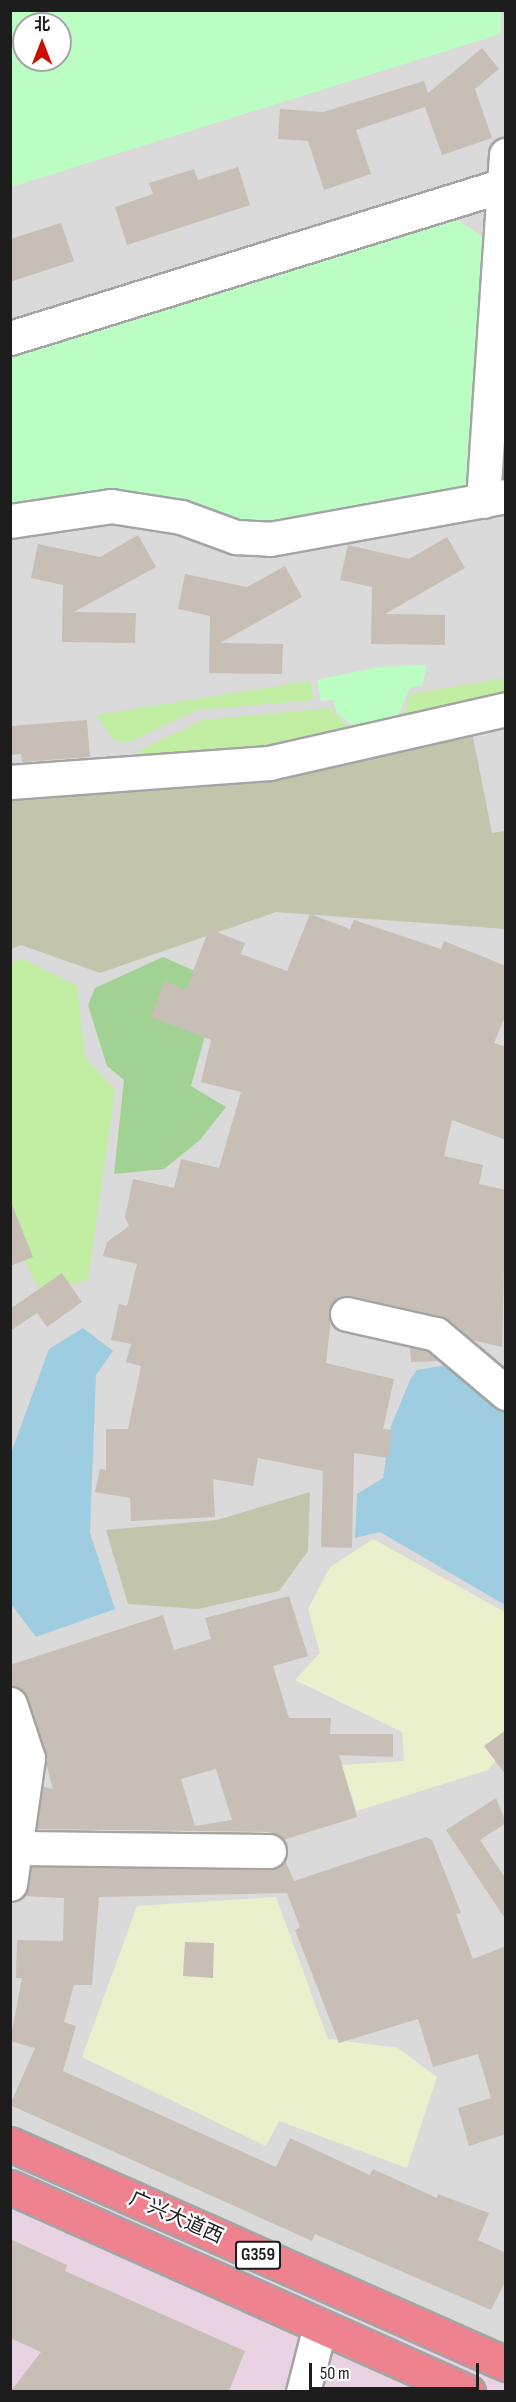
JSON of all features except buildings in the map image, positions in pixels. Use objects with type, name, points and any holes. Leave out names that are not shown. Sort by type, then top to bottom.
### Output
[{"type":"highway","name":"广兴大道西","points":[[10,2144],[506,2364]]},
{"type":"highway","name":"广兴大道西","points":[[10,2187],[468,2391]]},
{"type":"street","points":[[10,338],[505,170],[494,498],[270,539],[236,537],[181,517],[111,506],[10,521]]},
{"type":"street","points":[[10,782],[269,763],[506,709]]},
{"type":"street","points":[[347,1314],[436,1334],[506,1393]]},
{"type":"street","points":[[10,1704],[28,1758],[17,1848],[10,1884]]},
{"type":"street","points":[[17,1848],[269,1851]]},
{"type":"street","points":[[303,2391],[320,2326]]},
{"type":"shaded area","points":[[11,11],[505,11],[505,2365],[11,2144]]},
{"type":"shaded area","points":[[469,717],[492,833],[505,831],[505,929],[276,912],[100,973],[21,945],[11,949],[11,782]]},
{"type":"shaded area","points":[[310,1492],[308,1551],[279,1591],[198,1609],[128,1604],[106,1530],[217,1520]]},
{"type":"shaded area","points":[[373,1539],[505,1612],[505,1749],[488,1770],[357,1811],[341,1765],[404,1761],[402,1732],[295,1680],[320,1653],[308,1609],[330,1567]]},
{"type":"shaded area","points":[[276,1897],[328,2039],[398,2048],[437,2077],[407,2168],[279,2121],[266,2146],[82,2057],[137,1906]]},
{"type":"shaded area","points":[[11,2144],[505,2364],[505,2391],[11,2392]]},
{"type":"green space","points":[[11,10],[501,10],[500,34],[11,187]]},
{"type":"green space","points":[[451,215],[492,244],[475,493],[274,529],[11,513],[11,349]]},
{"type":"green space","points":[[426,665],[423,685],[410,688],[393,725],[360,731],[337,713],[333,699],[321,701],[317,680],[378,667]]},
{"type":"green space","points":[[505,678],[505,695],[399,725],[411,694]]},
{"type":"green space","points":[[310,681],[314,700],[197,710],[127,743],[115,741],[96,715]]},
{"type":"green space","points":[[330,708],[353,732],[249,757],[139,759],[138,751],[203,720]]},
{"type":"green space","points":[[163,957],[220,982],[191,1086],[226,1107],[200,1140],[164,1169],[114,1174],[124,1080],[107,1066],[88,1005],[95,988]]},
{"type":"green space","points":[[21,958],[77,986],[85,1057],[115,1090],[88,1280],[40,1291],[11,1231],[10,965]]},
{"type":"water","points":[[83,1328],[113,1351],[96,1375],[90,1533],[115,1609],[36,1637],[11,1604],[11,1453],[49,1349]]},
{"type":"water","points":[[446,1365],[505,1412],[505,1605],[380,1532],[355,1538],[357,1494],[383,1478],[391,1426],[410,1380],[417,1370]]}]
